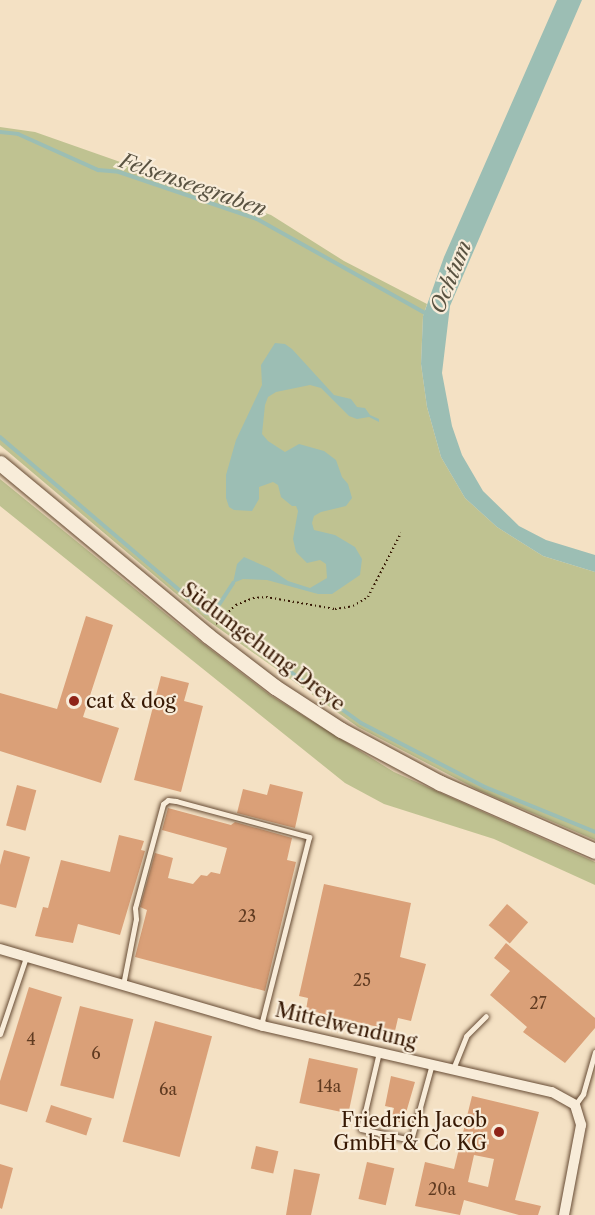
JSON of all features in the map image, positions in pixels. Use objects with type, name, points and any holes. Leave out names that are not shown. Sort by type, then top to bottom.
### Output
[{"type":"main road","name":"Südumgehung Dreye","points":[[0,463],[207,635],[276,687],[341,730],[440,783],[595,851]]},
{"type":"street","name":"Mittelwendung","points":[[0,949],[261,1025],[552,1092],[575,1105]]},
{"type":"street","points":[[564,1215],[581,1125],[575,1105]]},
{"type":"lane","points":[[123,986],[136,920],[135,908],[163,804],[168,800],[177,801],[309,837],[261,1025]]},
{"type":"lane","points":[[0,1034],[26,957]]},
{"type":"lane","points":[[453,1069],[466,1036],[486,1016]]},
{"type":"lane","points":[[380,1052],[361,1129],[411,1140],[432,1064]]},
{"type":"lane","points":[[575,1105],[583,1094],[595,1052]]},
{"type":"path","points":[[207,635],[236,605],[253,598],[267,597],[334,609],[353,606],[368,597],[401,533]]},
{"type":"green space","points":[[0,127],[35,132],[271,215],[344,261],[427,304],[423,316],[421,364],[427,407],[441,457],[465,498],[497,527],[543,556],[595,572],[595,840],[478,790],[358,727],[207,620],[0,445]]},
{"type":"green space","points":[[0,479],[188,632],[270,695],[394,772],[595,862],[595,885],[494,839],[384,804],[345,783],[0,506]]},
{"type":"water","name":"Ochtum","points":[[557,0],[582,0],[450,306],[442,373],[452,426],[462,455],[483,491],[519,526],[546,540],[595,555],[595,572],[543,556],[497,527],[465,498],[441,457],[427,407],[421,364],[423,316],[444,257]]},
{"type":"water","points":[[275,343],[285,344],[292,349],[334,395],[351,399],[357,407],[365,408],[370,415],[379,419],[379,422],[369,417],[357,419],[349,416],[321,388],[310,385],[276,392],[268,397],[265,405],[262,434],[268,441],[285,452],[299,444],[324,451],[336,460],[342,477],[348,484],[352,498],[346,506],[321,512],[314,516],[312,523],[314,530],[335,535],[355,547],[362,559],[360,575],[332,594],[318,594],[267,580],[243,579],[233,583],[237,564],[244,557],[269,568],[288,581],[310,588],[327,578],[326,564],[320,560],[307,563],[296,552],[293,539],[298,511],[296,506],[292,506],[281,497],[278,485],[273,482],[259,487],[259,499],[252,511],[234,510],[229,507],[226,498],[226,475],[236,440],[262,385],[261,365]]},
{"type":"building","name":"cat & dog","points":[[86,616],[113,625],[83,717],[119,728],[101,783],[0,751],[0,693],[57,709]]},
{"type":"building","points":[[161,676],[189,683],[184,701],[203,706],[181,792],[134,780]]},
{"type":"building","points":[[270,784],[303,792],[295,828],[237,813],[243,789],[267,795]]},
{"type":"building","points":[[17,785],[36,790],[25,831],[6,826]]},
{"type":"building","points":[[168,808],[231,825],[235,822],[292,838],[287,860],[296,862],[265,991],[135,957],[147,910],[140,907],[155,853],[173,858],[168,878],[193,884],[201,875],[207,876],[211,872],[220,874],[227,848],[162,830]]},
{"type":"building","points":[[119,835],[144,841],[141,850],[145,851],[120,935],[78,924],[73,943],[35,936],[43,907],[48,908],[61,860],[110,872]]},
{"type":"building","points":[[4,850],[30,857],[16,908],[0,904],[0,865]]},
{"type":"building","points":[[324,884],[411,903],[400,957],[426,964],[411,1021],[398,1018],[395,1031],[306,1010],[308,998],[299,996]]},
{"type":"building","points":[[507,904],[528,922],[510,944],[489,925]]},
{"type":"building","points":[[506,943],[595,1018],[595,1028],[565,1063],[523,1032],[527,1027],[490,995],[510,971],[494,958]]},
{"type":"building","points":[[29,987],[62,997],[27,1112],[0,1104],[0,1081]]},
{"type":"building","points":[[80,1006],[133,1019],[114,1099],[60,1086]]},
{"type":"building","points":[[155,1021],[212,1036],[180,1157],[123,1142]]},
{"type":"building","points":[[309,1058],[358,1068],[348,1113],[299,1103]]},
{"type":"building","points":[[391,1076],[415,1082],[403,1123],[391,1120],[394,1108],[385,1106]]},
{"type":"building","points":[[472,1096],[539,1112],[515,1200],[541,1206],[538,1215],[519,1215],[464,1200],[460,1215],[415,1206],[425,1162],[454,1169]],"holes":[[[474,1155],[494,1159],[488,1187],[468,1182]]]},
{"type":"building","points":[[51,1105],[92,1118],[86,1135],[45,1122]]},
{"type":"building","points":[[256,1146],[278,1151],[273,1174],[251,1168]]},
{"type":"building","points":[[367,1162],[394,1168],[386,1205],[358,1199]]},
{"type":"building","points":[[0,1164],[13,1168],[2,1209],[0,1208]]},
{"type":"building","points":[[294,1169],[320,1174],[311,1215],[286,1215]]},
{"type":"waterway","name":"Felsenseegraben","points":[[0,132],[18,134],[98,170],[119,172],[257,219],[427,314]]},
{"type":"waterway","points":[[0,437],[206,613],[213,614],[233,583]]},
{"type":"waterway","points":[[227,626],[361,723],[485,787],[595,832]]},
{"type":"place","name":"cat & dog","points":[[74,701]]},
{"type":"place","name":"Friedrich Jacob GmbH & Co KG","points":[[499,1132]]}]
